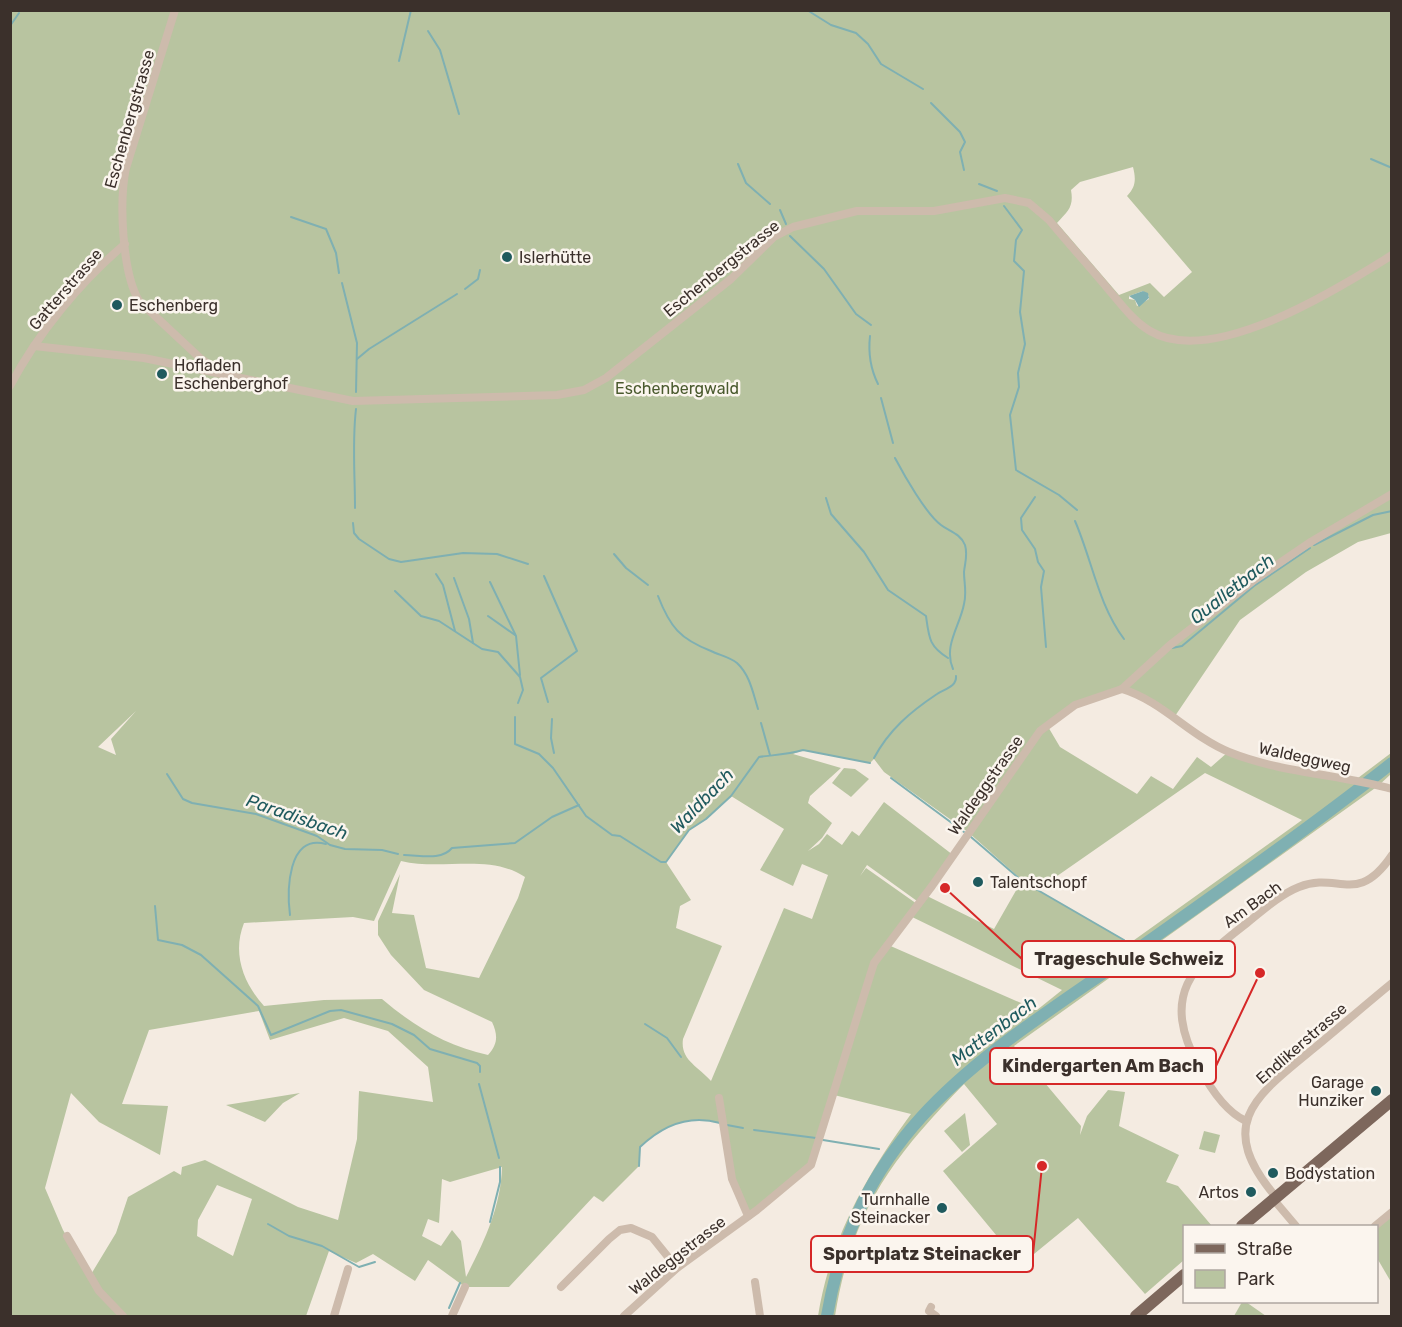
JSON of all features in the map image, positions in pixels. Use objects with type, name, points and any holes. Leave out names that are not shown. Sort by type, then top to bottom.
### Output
[{"type":"main road","points":[[1244,1225],[1392,1100]]},
{"type":"main road","points":[[1136,1317],[1183,1277]]},
{"type":"street","name":"Eschenbergstrasse","points":[[175,10],[122,187],[121,212],[134,290],[139,301],[204,362],[224,374]]},
{"type":"street","name":"Eschenbergstrasse","points":[[34,346],[144,358],[363,402],[527,396],[578,391],[610,374],[731,279],[778,234],[793,227],[857,210],[927,211],[1005,198],[1029,203],[1049,220],[1135,320],[1154,333],[1183,342],[1224,337],[1314,303],[1392,255]]},
{"type":"street","name":"Gatterstrasse","points":[[10,386],[34,346],[100,264],[126,244]]},
{"type":"street","name":"Waldeggstrasse","points":[[624,1317],[644,1295],[677,1268],[812,1166],[874,963],[886,944],[932,886],[1040,731],[1075,705],[1122,689],[1170,645],[1253,581],[1314,540],[1392,494]]},
{"type":"street","name":"Waldeggweg","points":[[1122,689],[1145,698],[1195,734],[1228,752],[1273,766],[1392,789]]},
{"type":"street","name":"Am Bach","points":[[1246,1121],[1232,1110],[1208,1083],[1185,1039],[1182,1006],[1186,987],[1196,967],[1209,952],[1297,888],[1316,883],[1347,886],[1361,883],[1373,877],[1392,855]]},
{"type":"street","name":"Endlikerstrasse","points":[[1246,1121],[1254,1103],[1273,1082],[1392,983]]},
{"type":"street","name":"Waldeggstrasse","points":[[719,1098],[732,1179],[748,1216]]},
{"type":"street","points":[[1246,1121],[1245,1135],[1253,1166],[1295,1225]]},
{"type":"street","points":[[1377,1225],[1392,1212]]},
{"type":"street","points":[[561,1287],[609,1239],[620,1230],[631,1228],[652,1237],[677,1268]]},
{"type":"street","points":[[67,1236],[99,1291],[123,1317]]},
{"type":"street","points":[[334,1317],[348,1269]]},
{"type":"street","points":[[755,1282],[760,1317]]},
{"type":"street","points":[[452,1317],[465,1287]]},
{"type":"street","points":[[931,1307],[929,1311],[936,1317]]},
{"type":"green space","name":"Eschenbergwald","points":[[10,11],[1391,11],[1391,533],[1358,542],[1306,572],[1240,620],[1173,719],[1122,689],[1082,703],[1047,725],[1060,747],[1137,794],[1151,776],[1173,789],[1197,757],[1211,767],[1228,752],[1354,781],[1391,753],[1391,774],[1378,786],[1014,1046],[1081,1126],[1080,1135],[1087,1116],[1108,1090],[1125,1092],[1119,1126],[1179,1155],[1166,1182],[1178,1186],[1211,1225],[1183,1225],[1183,1261],[1145,1294],[1078,1218],[1034,1254],[1006,1247],[943,1171],[997,1124],[964,1084],[915,1137],[878,1189],[852,1246],[842,1279],[835,1316],[818,1316],[831,1261],[852,1209],[865,1185],[911,1114],[834,1095],[811,1165],[748,1216],[734,1188],[720,1123],[698,1120],[677,1123],[667,1127],[640,1147],[639,1166],[603,1202],[594,1196],[509,1287],[465,1287],[428,1260],[415,1281],[373,1254],[356,1263],[329,1251],[306,1316],[11,1316]],"holes":[[[1133,167],[1134,183],[1127,196],[1192,272],[1164,297],[1150,283],[1119,295],[1057,223],[1072,201],[1071,190],[1080,182]],[[1143,291],[1149,296],[1149,299],[1137,306],[1135,300],[1129,299],[1129,296]],[[136,711],[111,739],[116,755],[98,747]],[[803,750],[870,763],[874,759],[884,772],[968,832],[1022,880],[994,929],[925,895],[917,904],[866,868],[860,876],[867,865],[917,901],[953,855],[884,802],[859,836],[852,831],[842,845],[827,834],[819,844],[808,851],[822,838],[832,823],[808,803],[810,796],[841,768],[793,754]],[[1205,773],[1302,820],[1130,943],[1037,890]],[[731,796],[784,829],[760,870],[793,886],[802,864],[828,875],[812,919],[784,908],[711,1081],[687,1058],[683,1039],[722,946],[676,928],[680,906],[691,900],[666,862],[689,830],[706,819]],[[401,861],[417,864],[481,864],[511,870],[525,877],[518,898],[479,978],[426,968],[414,915],[392,913],[400,874],[378,921],[378,935],[391,955],[424,990],[492,1022],[496,1039],[488,1055],[445,1041],[407,1018],[382,999],[324,1000],[264,1006],[245,978],[239,945],[244,923],[353,917],[374,921]],[[908,915],[1062,990],[1037,1010],[886,944]],[[259,1011],[270,1040],[344,1018],[388,1031],[428,1067],[433,1102],[359,1091],[357,1139],[338,1220],[298,1207],[205,1160],[182,1167],[181,1175],[174,1171],[128,1197],[116,1233],[90,1276],[63,1230],[45,1188],[71,1093],[99,1122],[160,1155],[168,1106],[122,1104],[149,1030]],[[502,1167],[495,1210],[466,1277],[461,1241],[452,1230],[441,1246],[422,1236],[428,1219],[439,1223],[442,1179],[450,1182]],[[217,1185],[252,1199],[233,1256],[197,1236],[198,1220]]]},
{"type":"green space","points":[[844,768],[855,769],[869,779],[851,797],[832,783]]},
{"type":"green space","points":[[300,1093],[283,1103],[265,1122],[226,1105]]},
{"type":"green space","points":[[965,1113],[970,1145],[962,1152],[944,1131]]},
{"type":"green space","points":[[1204,1131],[1220,1135],[1215,1153],[1199,1149]]},
{"type":"green space","points":[[1391,1212],[1391,1282],[1378,1260],[1377,1225]]},
{"type":"green space","points":[[1241,1303],[1247,1303],[1266,1316],[1234,1316]]},
{"type":"water","points":[[1143,291],[1148,293],[1149,298],[1139,307],[1129,296]]},
{"type":"waterway","points":[[399,61],[411,10]]},
{"type":"waterway","name":"Qualletbach","points":[[807,10],[831,25],[856,33],[868,44],[881,64],[923,89]]},
{"type":"waterway","points":[[10,26],[19,13]]},
{"type":"waterway","points":[[428,31],[440,50],[459,114]]},
{"type":"waterway","name":"Qualletbach","points":[[931,103],[960,132],[965,142],[960,152],[964,170]]},
{"type":"waterway","points":[[1371,159],[1392,168]]},
{"type":"waterway","points":[[738,164],[746,183],[770,204]]},
{"type":"waterway","name":"Qualletbach","points":[[979,184],[997,191]]},
{"type":"waterway","name":"Qualletbach","points":[[1004,206],[1022,230],[1016,240],[1014,261],[1024,271],[1020,312],[1025,344],[1018,373],[1019,387],[1010,415],[1016,470],[1059,495],[1077,510]]},
{"type":"waterway","points":[[780,210],[786,224]]},
{"type":"waterway","name":"Waldbach","points":[[291,217],[326,229],[336,253],[339,273]]},
{"type":"waterway","points":[[790,236],[824,269],[856,314],[871,325]]},
{"type":"waterway","points":[[465,289],[478,279],[480,270]]},
{"type":"waterway","name":"Waldbach","points":[[342,283],[357,343],[356,392]]},
{"type":"waterway","points":[[357,359],[369,349],[457,294]]},
{"type":"waterway","points":[[870,336],[870,361],[878,384]]},
{"type":"waterway","points":[[881,398],[893,443]]},
{"type":"waterway","name":"Waldbach","points":[[355,508],[356,409]]},
{"type":"waterway","points":[[895,458],[916,494],[935,520],[958,535],[965,545],[965,595],[951,644],[950,661],[953,669]]},
{"type":"waterway","points":[[1035,497],[1021,518],[1022,530],[1035,549],[1038,562],[1044,571],[1041,587],[1046,647]]},
{"type":"waterway","points":[[826,498],[831,514],[864,552],[888,590],[926,616],[933,645],[948,658]]},
{"type":"waterway","name":"Qualletbach","points":[[1314,545],[1373,515],[1392,511]]},
{"type":"waterway","name":"Qualletbach","points":[[1075,521],[1102,597],[1124,639]]},
{"type":"waterway","name":"Waldbach","points":[[353,523],[354,533],[359,539],[389,559],[401,562],[463,553],[497,554],[528,564]]},
{"type":"waterway","name":"Qualletbach","points":[[1172,648],[1182,646],[1254,586],[1310,548]]},
{"type":"waterway","points":[[614,554],[626,568],[648,585]]},
{"type":"waterway","points":[[436,574],[443,585],[455,631]]},
{"type":"waterway","name":"Waldbach","points":[[544,576],[577,651],[541,678],[548,702]]},
{"type":"waterway","points":[[454,578],[469,619],[473,643]]},
{"type":"waterway","points":[[490,582],[516,636],[520,675]]},
{"type":"waterway","points":[[395,591],[421,616],[439,621],[482,649],[498,652],[520,677],[523,690],[518,703]]},
{"type":"waterway","points":[[658,596],[677,631],[691,642],[737,663],[745,673],[758,709]]},
{"type":"waterway","points":[[488,616],[515,635]]},
{"type":"waterway","points":[[874,758],[886,739],[901,722],[952,685],[956,676]]},
{"type":"waterway","name":"Waldbach","points":[[515,717],[515,744],[539,754],[553,768],[586,816],[612,835],[620,836],[661,862],[666,862],[689,830],[706,819],[731,796],[759,757],[803,750],[870,763]]},
{"type":"waterway","name":"Waldbach","points":[[552,719],[551,738],[554,753]]},
{"type":"waterway","points":[[761,723],[770,755]]},
{"type":"waterway","name":"Mattenbach","points":[[827,1316],[844,1249],[868,1192],[900,1143],[938,1100],[981,1061],[1029,1025],[1264,859],[1392,763]]},
{"type":"waterway","name":"Paradisbach","points":[[167,774],[183,799],[192,803],[256,814],[317,836],[330,845],[345,849],[382,850],[398,854]]},
{"type":"waterway","name":"Waldbach","points":[[891,778],[964,832]]},
{"type":"waterway","name":"Paradisbach","points":[[404,855],[436,856],[452,848],[515,843],[552,817],[579,805]]},
{"type":"waterway","name":"Waldbach","points":[[971,837],[1022,881],[1124,940]]},
{"type":"waterway","points":[[290,915],[290,880],[297,856],[304,847],[313,843],[326,844]]},
{"type":"waterway","points":[[155,906],[158,940],[182,945],[201,955],[258,1006],[271,1035],[330,1011],[341,1010],[392,1024],[414,1035],[430,1049],[477,1063],[480,1066],[480,1072]]},
{"type":"waterway","points":[[645,1024],[667,1038],[681,1057]]},
{"type":"waterway","points":[[479,1084],[499,1158]]},
{"type":"waterway","points":[[639,1166],[640,1147],[667,1127],[698,1120],[720,1123]]},
{"type":"waterway","points":[[727,1125],[743,1128]]},
{"type":"waterway","points":[[754,1130],[816,1138]]},
{"type":"waterway","points":[[823,1140],[879,1149]]},
{"type":"waterway","points":[[490,1222],[500,1182],[500,1167]]},
{"type":"waterway","points":[[268,1224],[289,1236],[322,1246],[359,1267],[375,1262]]},
{"type":"waterway","points":[[449,1308],[460,1283]]},
{"type":"place","name":"Islerhütte","points":[[507,257]]},
{"type":"place","name":"Eschenberg","points":[[117,305]]},
{"type":"place","name":"Hofladen Eschenberghof","points":[[162,374]]},
{"type":"place","name":"Talentschopf","points":[[978,882]]},
{"type":"place","name":"Trageschule Schweiz","points":[[945,888]]},
{"type":"place","name":"Kindergarten Am Bach","points":[[1260,973]]},
{"type":"place","name":"Garage Hunziker","points":[[1376,1091]]},
{"type":"place","name":"Sportplatz Steinacker","points":[[1042,1166]]},
{"type":"place","name":"Bodystation","points":[[1273,1173]]},
{"type":"place","name":"Artos","points":[[1251,1192]]},
{"type":"place","name":"Turnhalle Steinacker","points":[[942,1208]]}]
